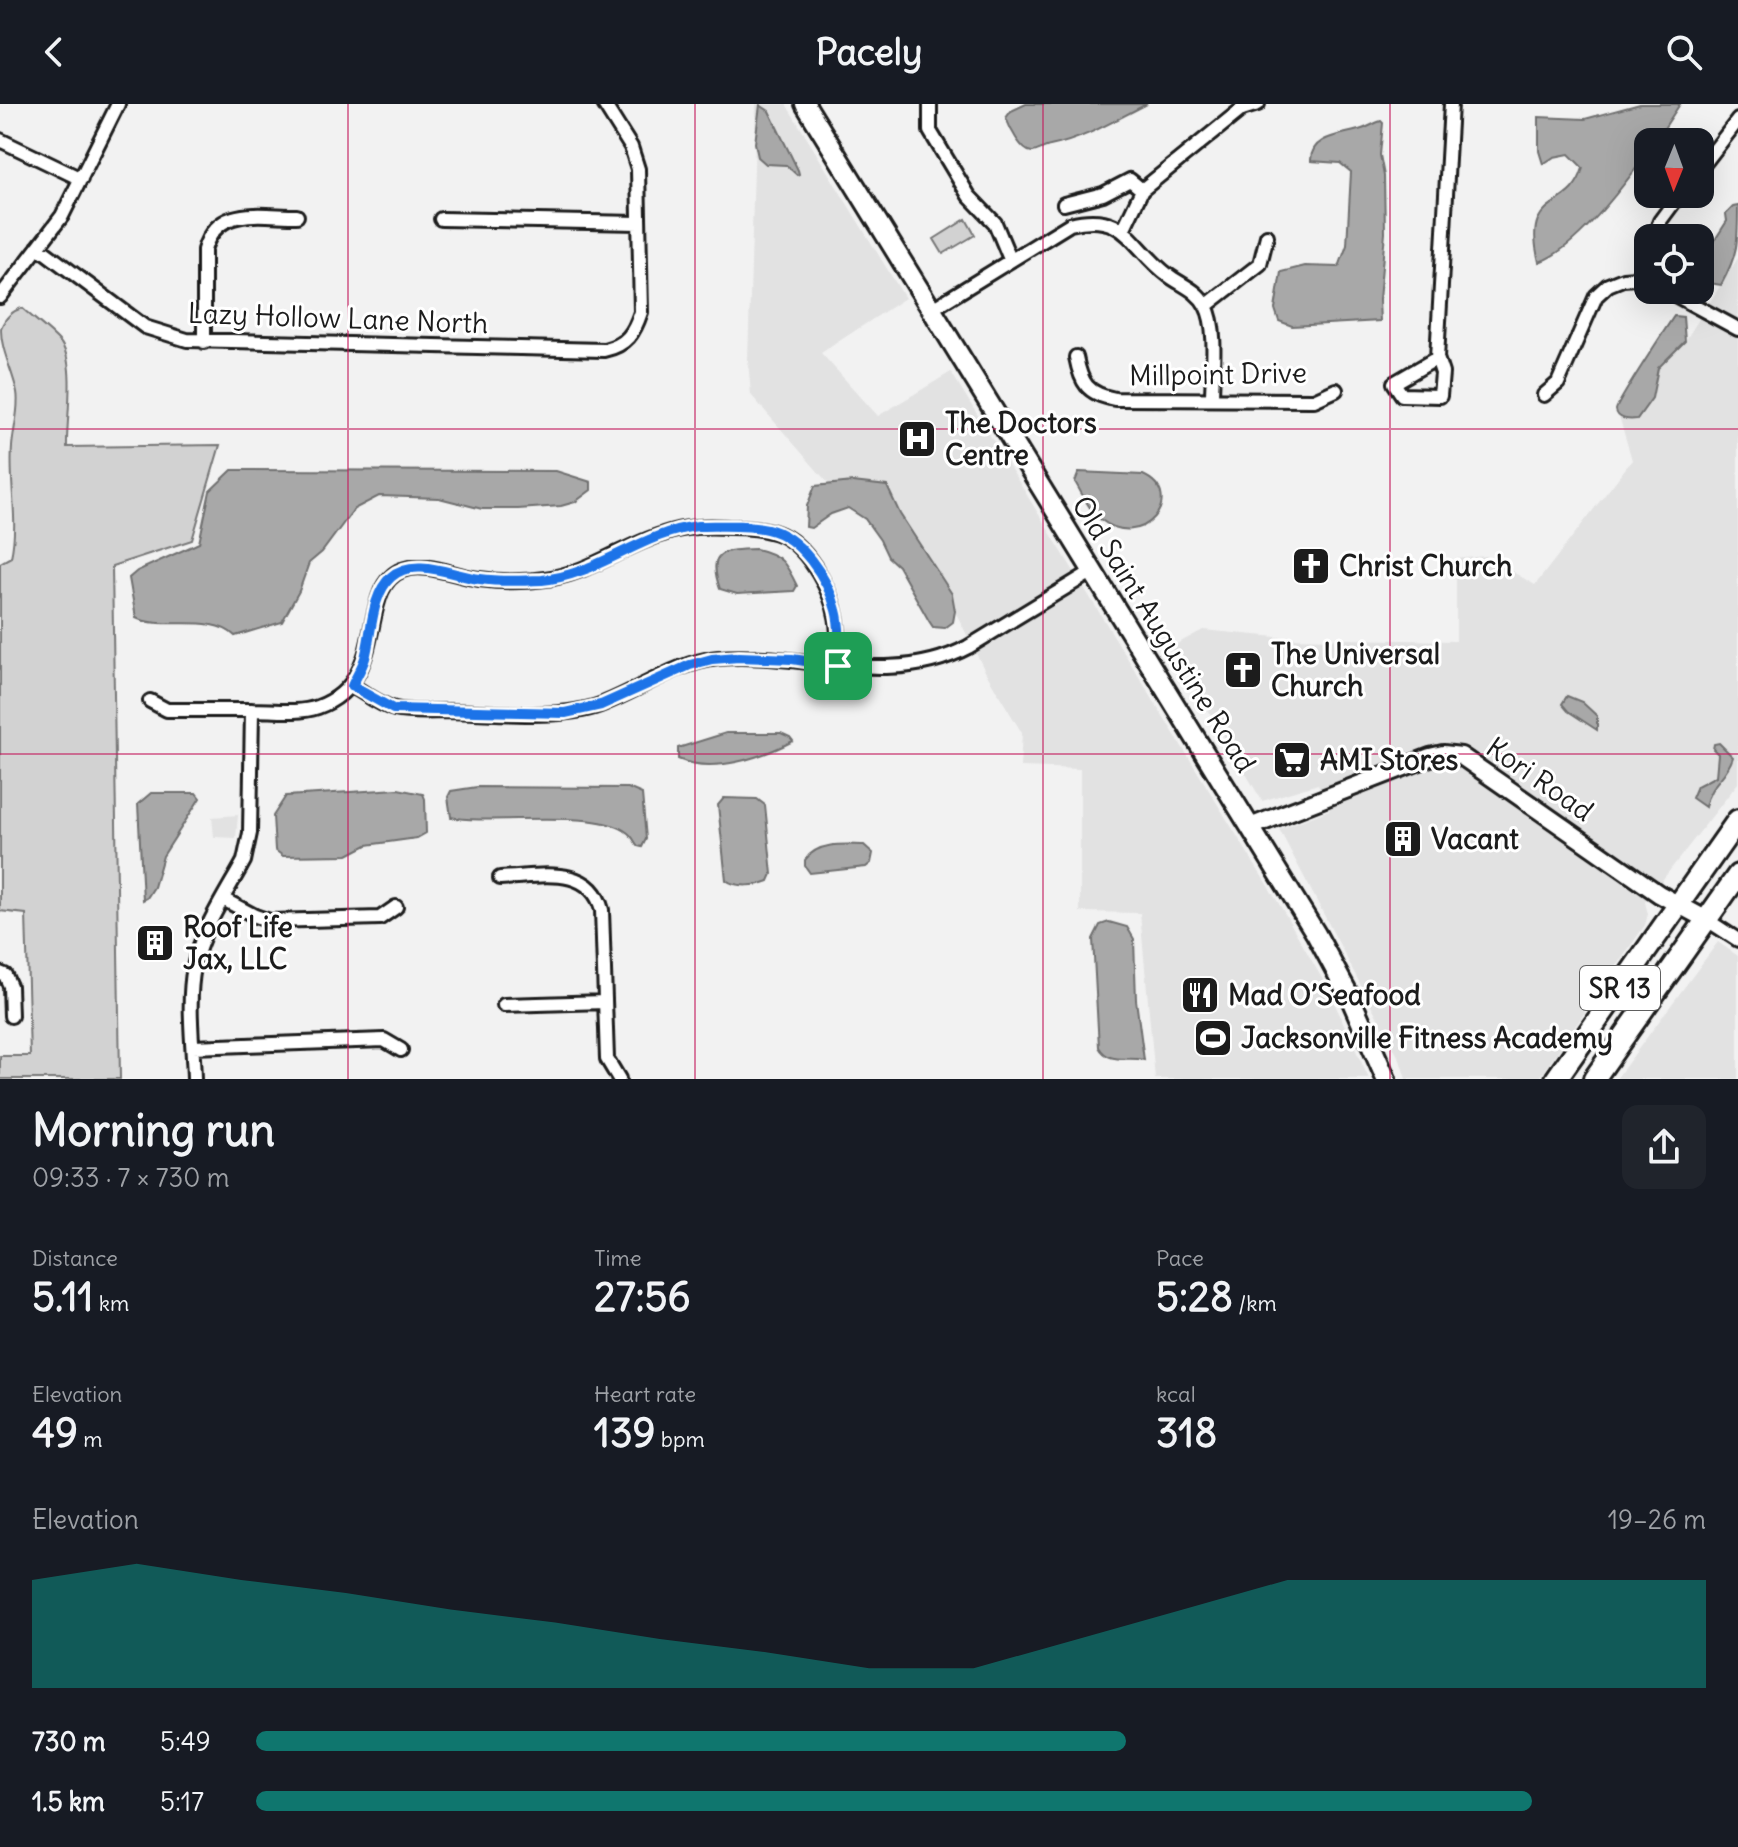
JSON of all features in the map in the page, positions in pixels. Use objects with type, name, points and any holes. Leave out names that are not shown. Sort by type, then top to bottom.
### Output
[{"type":"main road","name":"Old Saint Augustine Road","points":[[805,104],[1324,948],[1350,997],[1386,1079]]},
{"type":"main road","name":"SR 13","points":[[1556,1079],[1738,820]]},
{"type":"main road","name":"SR 13","points":[[1594,1079],[1738,875]]},
{"type":"street","points":[[0,297],[62,216],[118,104]]},
{"type":"street","points":[[441,219],[639,223],[635,158],[604,104]]},
{"type":"street","points":[[930,104],[930,131],[969,196],[995,223],[1010,259]]},
{"type":"street","points":[[1123,230],[1142,190],[1242,109],[1258,104]]},
{"type":"street","points":[[1437,358],[1451,104]]},
{"type":"street","points":[[1714,151],[1738,120]]},
{"type":"street","points":[[0,140],[81,179]]},
{"type":"street","points":[[1064,204],[1103,194],[1130,180],[1142,190]]},
{"type":"street","points":[[204,342],[204,250],[208,236],[219,223],[233,216],[297,216]]},
{"type":"street","points":[[932,309],[1070,224],[1095,221],[1123,230],[1156,265],[1192,289],[1206,306],[1213,339],[1212,399]]},
{"type":"street","name":"Lazy Hollow Lane North","points":[[38,247],[145,327],[176,337],[204,342],[604,350],[616,348],[627,340],[636,328],[641,312],[639,223]]},
{"type":"street","points":[[1206,306],[1260,264],[1267,236]]},
{"type":"street","points":[[1544,395],[1558,383],[1596,296],[1608,285],[1634,278]]},
{"type":"street","points":[[1692,304],[1738,329]]},
{"type":"street","name":"Millpoint Drive","points":[[1076,357],[1080,377],[1089,389],[1103,397],[1314,400],[1336,390]]},
{"type":"street","points":[[150,701],[167,710],[305,710],[320,706],[352,686],[363,662],[375,609],[384,586],[402,570],[419,567],[494,581],[543,580],[583,569],[660,535],[698,526],[769,529],[789,537],[801,547],[831,595],[836,610],[839,624],[838,666]]},
{"type":"street","points":[[352,686],[393,709],[565,713],[601,705],[690,665],[712,659],[792,659],[838,666],[904,668],[950,657],[1093,571]]},
{"type":"street","points":[[194,1079],[191,994],[194,967],[201,943],[244,861],[250,833],[252,710]]},
{"type":"street","name":"Kori Road","points":[[1250,827],[1430,757],[1452,754],[1469,761],[1659,894],[1738,940]]},
{"type":"street","points":[[500,878],[567,877],[588,884],[595,891],[602,910],[607,1059],[619,1079]]},
{"type":"street","points":[[223,899],[270,921],[380,918],[396,907]]},
{"type":"street","points":[[0,973],[5,975],[10,986],[11,1016]]},
{"type":"street","points":[[504,1005],[605,1002]]},
{"type":"street","points":[[193,1047],[384,1040],[401,1050]]},
{"type":"shaded area","points":[[756,104],[786,104],[905,298],[821,353],[878,416],[951,372],[1284,912],[1328,989],[1369,1079],[1155,1079],[1140,913],[1080,912],[1080,769],[1020,767],[1022,733],[986,673],[955,611],[952,594],[900,514],[888,487],[853,482],[829,484],[751,395],[748,360]]},
{"type":"shaded area","points":[[1026,104],[1147,104],[1088,134],[1032,152],[1020,143],[1006,118],[1011,111]]},
{"type":"shaded area","points":[[1640,104],[1680,104],[1664,128],[1634,128],[1634,170],[1584,230],[1553,255],[1539,262],[1536,224],[1549,206],[1577,183],[1583,168],[1569,154],[1554,157],[1543,164],[1539,151],[1539,117],[1585,119]]},
{"type":"shaded area","points":[[760,105],[769,111],[799,174],[786,165],[766,164],[758,157],[755,143]]},
{"type":"shaded area","points":[[1381,121],[1385,233],[1380,321],[1292,326],[1279,321],[1275,309],[1281,272],[1305,266],[1339,267],[1347,245],[1351,172],[1340,163],[1311,161],[1312,152],[1322,141]]},
{"type":"shaded area","points":[[1738,206],[1736,248],[1721,285],[1714,284],[1714,241],[1727,221],[1726,214]]},
{"type":"shaded area","points":[[966,219],[975,235],[943,254],[934,239]]},
{"type":"shaded area","points":[[1738,258],[1738,783],[1645,902],[1648,914],[1645,925],[1539,1079],[1406,1079],[1400,1060],[1279,829],[1329,810],[1318,784],[1262,801],[1171,647],[1203,630],[1286,638],[1456,641],[1456,559],[1486,556],[1535,585],[1632,460],[1619,416],[1628,420],[1652,398],[1658,368],[1685,341],[1709,304],[1714,304],[1714,296]]},
{"type":"shaded area","points":[[22,308],[60,342],[65,351],[69,377],[67,447],[220,445],[192,540],[112,566],[120,1079],[0,1079],[0,1056],[30,1056],[26,914],[0,911],[0,563],[11,557],[13,543],[11,461],[18,399],[1,328],[9,315]]},
{"type":"shaded area","points":[[1674,316],[1683,317],[1685,341],[1658,368],[1652,398],[1637,419],[1621,418],[1616,410],[1618,405]]},
{"type":"shaded area","points":[[232,470],[556,471],[591,482],[591,490],[575,502],[561,506],[518,509],[482,509],[439,498],[379,496],[354,509],[322,552],[309,563],[299,591],[282,622],[235,636],[214,625],[147,622],[136,618],[129,578],[137,571],[199,543],[210,491]]},
{"type":"shaded area","points":[[1079,472],[1143,475],[1156,484],[1161,495],[1161,507],[1144,525],[1131,529],[1116,528],[1096,516],[1089,507],[1075,482]]},
{"type":"shaded area","points":[[853,482],[887,486],[900,514],[952,594],[953,622],[945,628],[933,627],[898,566],[888,557],[865,519],[848,508],[831,514],[811,528],[806,527],[807,506],[815,486]]},
{"type":"shaded area","points":[[756,549],[782,561],[797,586],[794,591],[737,594],[720,589],[715,567],[720,555],[734,550]]},
{"type":"shaded area","points":[[1567,696],[1582,702],[1597,716],[1597,730],[1568,711],[1562,704]]},
{"type":"shaded area","points":[[726,733],[781,733],[793,741],[736,762],[706,765],[678,759],[678,748]]},
{"type":"shaded area","points":[[1719,743],[1733,757],[1710,792],[1705,807],[1692,798],[1697,786],[1716,776],[1718,754],[1713,749],[1714,744]]},
{"type":"shaded area","points":[[477,787],[628,788],[642,794],[646,839],[642,847],[638,846],[631,836],[618,827],[573,819],[451,817],[448,797],[451,791]]},
{"type":"shaded area","points":[[398,789],[423,794],[425,799],[426,833],[417,838],[367,845],[348,855],[283,856],[275,850],[273,816],[286,796]]},
{"type":"shaded area","points":[[151,793],[196,793],[200,798],[163,856],[154,887],[143,900],[138,804]]},
{"type":"shaded area","points":[[724,798],[757,799],[765,805],[772,874],[769,881],[747,885],[726,880],[718,805]]},
{"type":"shaded area","points":[[238,815],[236,838],[214,837],[212,817]]},
{"type":"shaded area","points":[[864,845],[873,853],[871,863],[866,867],[810,873],[805,866],[810,854],[824,847]]},
{"type":"shaded area","points":[[1109,922],[1127,927],[1134,939],[1136,1000],[1144,1060],[1113,1058],[1099,1047],[1093,939],[1100,925]]},
{"type":"shaded area","points":[[1718,942],[1738,956],[1738,1079],[1616,1079]]},
{"type":"place","name":"The Doctors Centre","points":[[917,439]]},
{"type":"place","name":"Christ Church","points":[[1311,566]]},
{"type":"place","name":"The Universal Church","points":[[1243,670]]},
{"type":"place","name":"AMI Stores","points":[[1292,760]]},
{"type":"place","name":"Vacant","points":[[1403,839]]},
{"type":"place","name":"Roof Life Jax, LLC","points":[[155,943]]},
{"type":"place","name":"Mad O’Seafood","points":[[1200,995]]},
{"type":"place","name":"Jacksonville Fitness Academy","points":[[1213,1038]]},
{"type":"route","points":[[698,526],[769,529],[789,537],[801,547],[831,595],[836,610],[839,624],[838,666],[792,659],[712,659],[690,665],[601,705],[565,713],[393,709],[352,686],[363,662],[375,609],[384,586],[402,570],[419,567],[494,581],[543,580],[583,569],[660,535],[698,526]]}]
